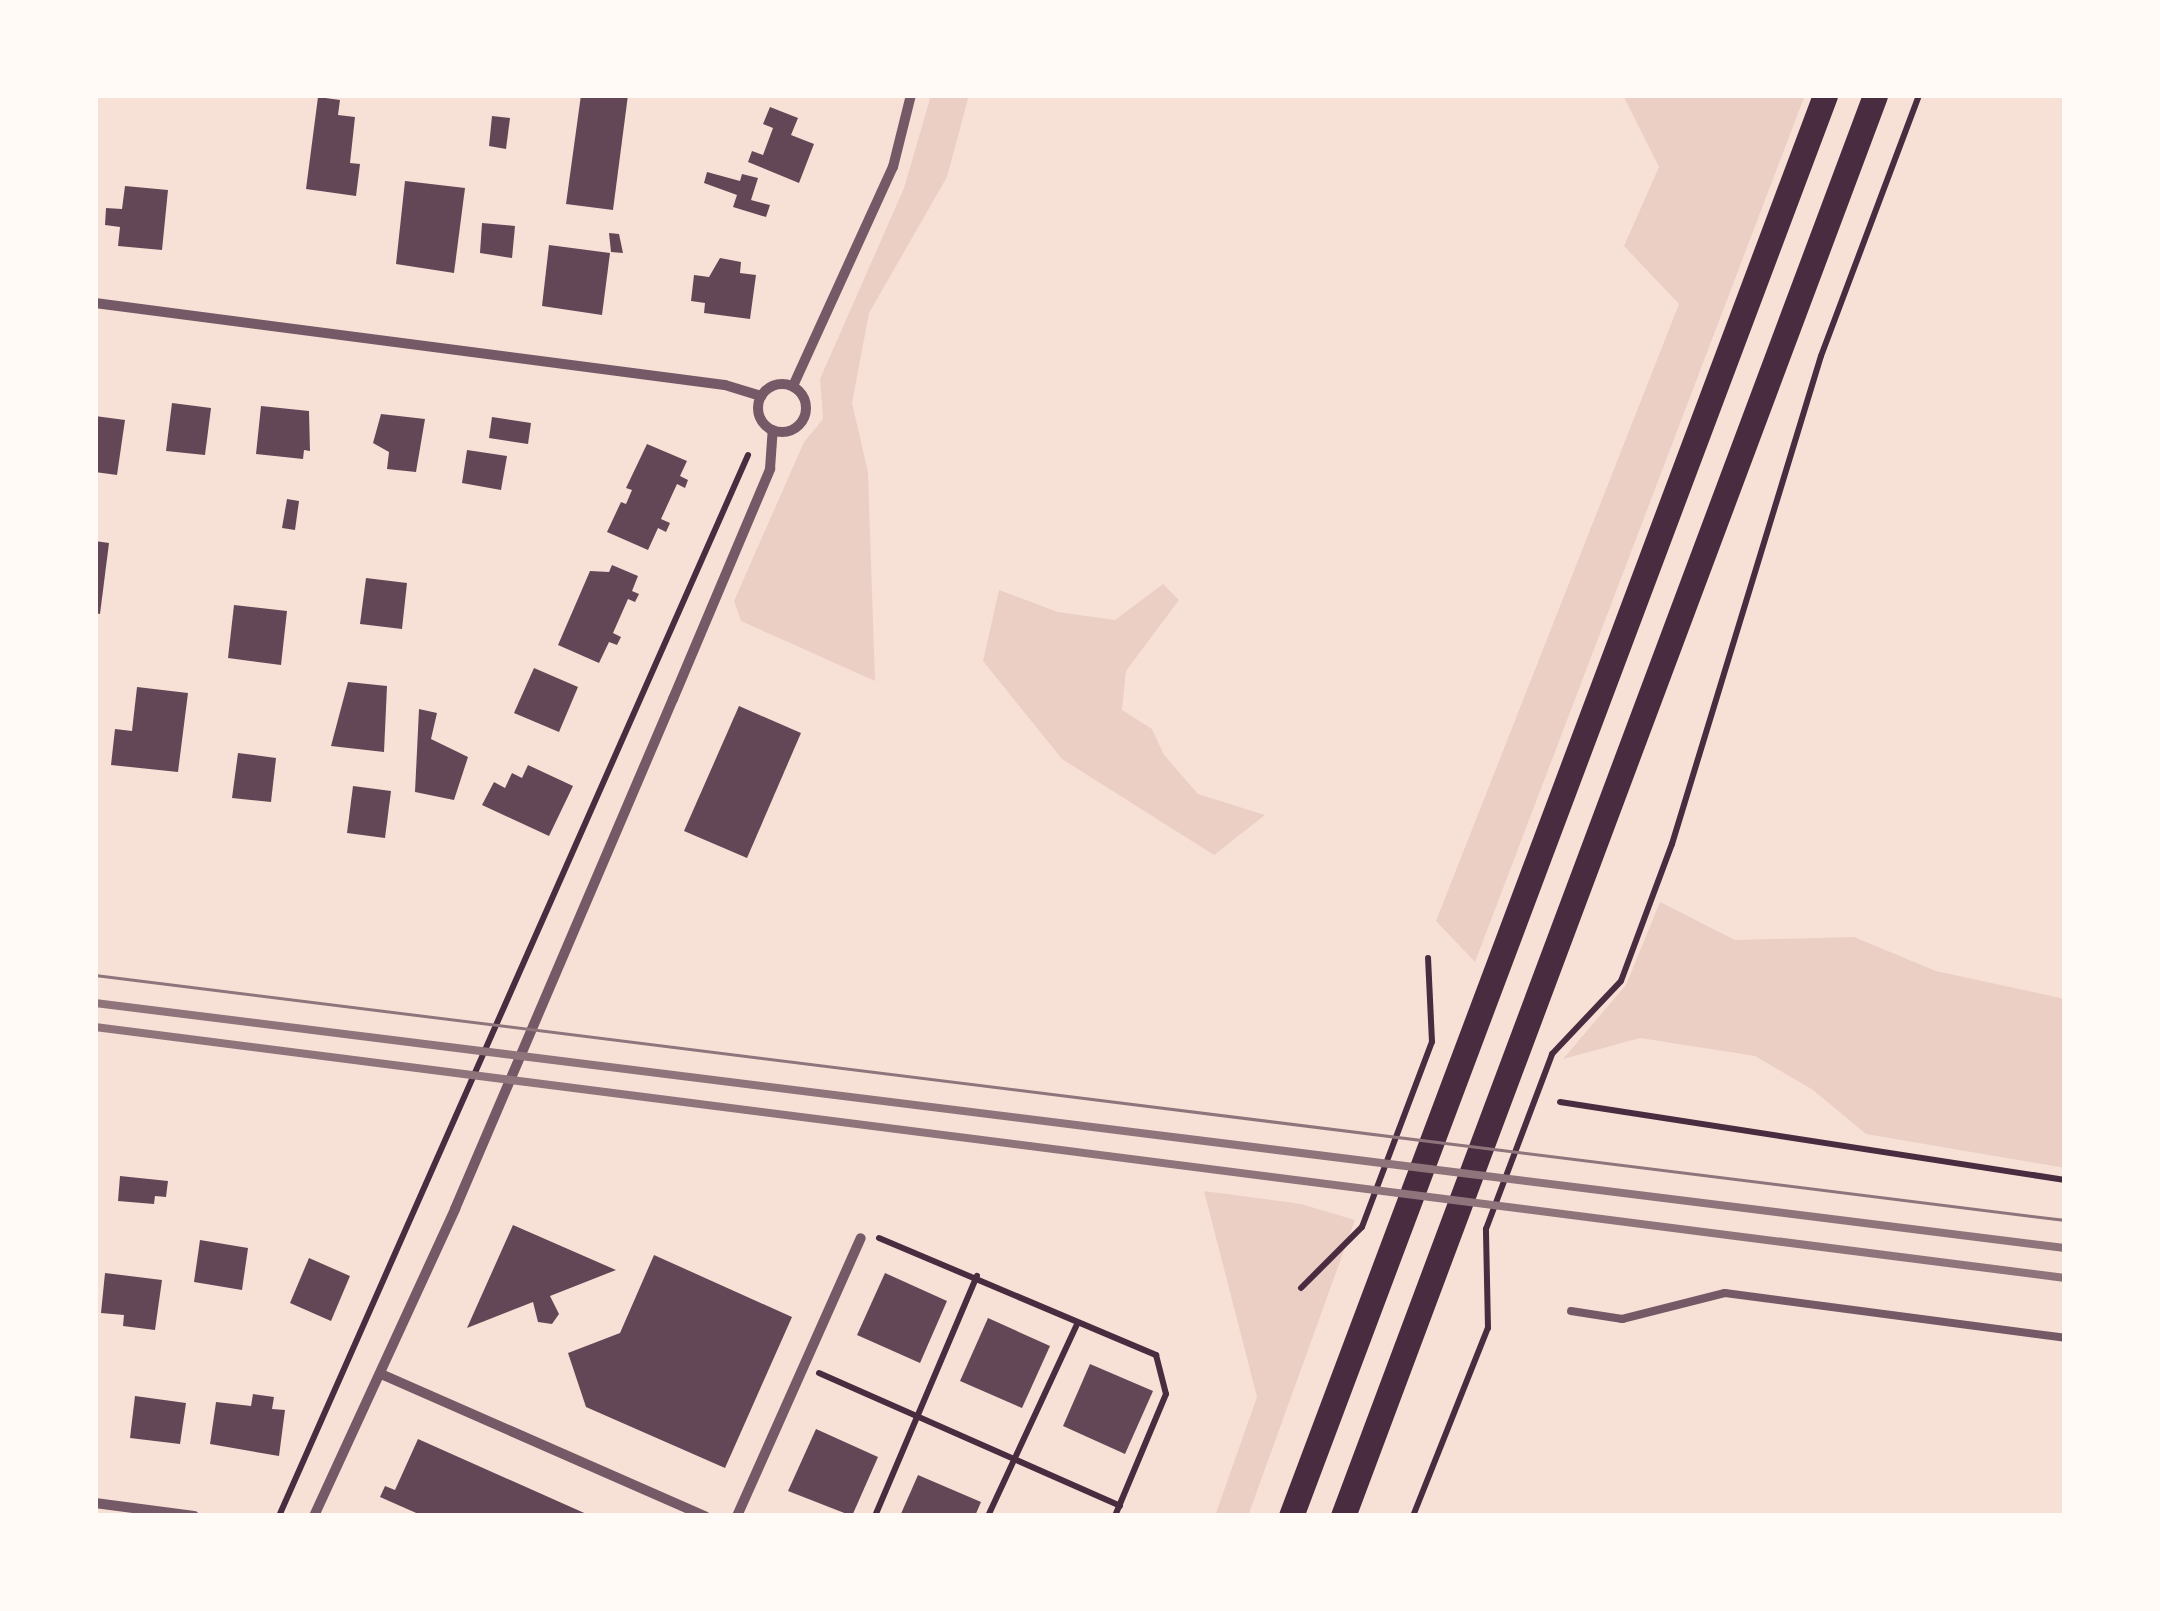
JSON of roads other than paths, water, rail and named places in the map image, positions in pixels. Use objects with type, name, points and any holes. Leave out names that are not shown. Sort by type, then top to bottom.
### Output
[{"type":"main road","points":[[1290,1516],[1825,95]]},
{"type":"main road","points":[[1343,1516],[1875,95]]},
{"type":"street","points":[[793,386],[893,167],[911,95]]},
{"type":"street","points":[[95,303],[726,385],[760,396]]},
{"type":"street","points":[[776,384],[793,386],[805,400],[803,420],[787,431],[773,430],[763,422],[760,396],[776,384]]},
{"type":"street","points":[[314,1516],[381,1374],[770,469],[773,430]]},
{"type":"street","points":[[736,1516],[861,1238]]},
{"type":"street","points":[[381,1374],[705,1516]]},
{"type":"street","points":[[95,1503],[194,1516]]},
{"type":"lane","points":[[1570,1311],[1622,1319],[1726,1293],[2065,1338]]},
{"type":"tram line","points":[[95,975],[2065,1220]]},
{"type":"railway","points":[[95,1003],[2065,1248]]},
{"type":"railway","points":[[95,1027],[2065,1278]]}]
